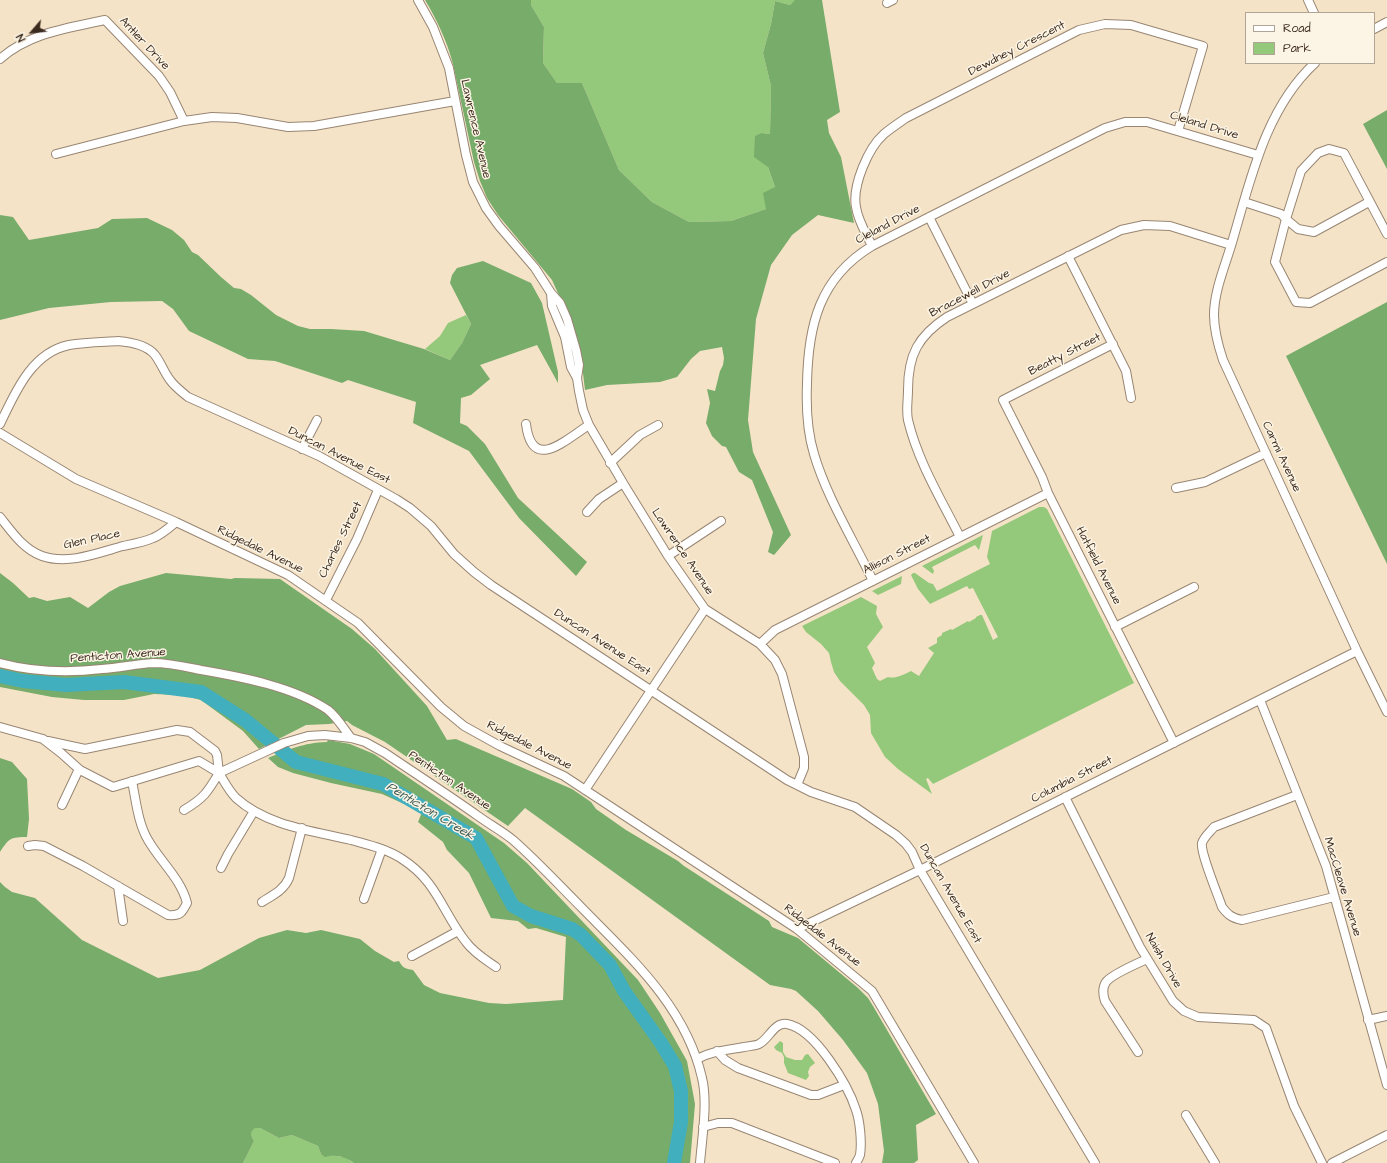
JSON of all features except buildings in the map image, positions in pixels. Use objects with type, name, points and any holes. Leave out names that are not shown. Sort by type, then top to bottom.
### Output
[{"type":"street","name":"Lawrence Avenue","points":[[418,0],[433,27],[449,68],[466,155],[473,182],[483,202],[500,226],[535,268],[551,293],[552,306],[565,337],[571,367],[577,378],[583,410],[589,425],[610,463],[668,556],[705,609],[760,644],[775,660],[782,674],[804,757],[804,768],[797,786]]},
{"type":"street","points":[[1308,0],[1314,12]]},
{"type":"street","name":"Antler Drive","points":[[0,59],[16,47],[45,34],[105,20],[159,76],[170,92],[184,121]]},
{"type":"street","points":[[1375,28],[1387,22]]},
{"type":"street","name":"Dewdney Crescent","points":[[872,246],[859,221],[855,205],[857,183],[865,160],[883,134],[906,118],[1079,30],[1105,24],[1131,25],[1204,46],[1178,131]]},
{"type":"street","name":"Carmi Avenue","points":[[1314,64],[1296,82],[1286,97],[1258,155],[1218,290],[1215,303],[1215,329],[1223,360],[1357,651],[1387,712]]},
{"type":"street","points":[[56,154],[184,121],[212,117],[237,118],[288,126],[314,126],[455,101]]},
{"type":"street","name":"Cleland Drive","points":[[874,581],[820,473],[809,431],[806,408],[812,326],[816,312],[833,282],[844,268],[858,255],[872,246],[1105,128],[1124,122],[1147,122],[1258,155]]},
{"type":"street","points":[[1387,234],[1344,152],[1329,149],[1318,153],[1301,171],[1286,219],[1275,262],[1296,302],[1310,303],[1387,262]]},
{"type":"street","points":[[1244,202],[1281,214],[1298,229],[1314,232],[1370,202]]},
{"type":"street","points":[[929,217],[973,304]]},
{"type":"street","name":"Bracewell Drive","points":[[960,537],[918,453],[908,419],[908,376],[912,357],[920,341],[932,326],[947,317],[1121,230],[1144,225],[1170,226],[1231,245]]},
{"type":"street","name":"Beatty Street","points":[[1003,400],[1113,344],[1068,256]]},
{"type":"street","name":"Duncan Avenue East","points":[[0,424],[20,383],[35,365],[48,353],[77,344],[118,341],[126,341],[145,347],[155,355],[169,379],[188,398],[319,456],[410,508],[431,526],[454,554],[491,585],[797,786],[855,807],[896,835],[912,852],[920,870],[1095,1163]]},
{"type":"street","points":[[1113,344],[1126,371],[1131,398]]},
{"type":"street","name":"Hatfield Avenue","points":[[1003,400],[1174,743]]},
{"type":"street","points":[[302,449],[317,420]]},
{"type":"street","points":[[526,424],[529,441],[537,449],[542,451],[552,449],[589,425]]},
{"type":"street","points":[[610,463],[638,437],[658,425]]},
{"type":"street","name":"Ridgedale Avenue","points":[[0,433],[76,479],[176,522],[288,575],[358,623],[441,707],[464,726],[500,746],[564,776],[798,929],[872,991],[974,1163]]},
{"type":"street","points":[[1176,488],[1205,482],[1266,453]]},
{"type":"street","points":[[587,512],[599,499],[623,483]]},
{"type":"street","name":"Charles Street","points":[[326,600],[357,539],[378,490]]},
{"type":"street","name":"Allison Street","points":[[760,644],[775,630],[1048,492]]},
{"type":"street","name":"Glen Place","points":[[0,517],[15,536],[30,550],[42,556],[55,559],[82,557],[152,539],[176,522]]},
{"type":"street","points":[[668,556],[721,521]]},
{"type":"street","points":[[1115,627],[1194,587]]},
{"type":"street","points":[[585,790],[705,609]]},
{"type":"street","name":"Columbia Street","points":[[798,929],[920,870],[1357,651]]},
{"type":"street","name":"Penticton Avenue","points":[[0,663],[15,667],[56,672],[72,672],[134,665],[174,665],[258,681],[301,695],[329,711],[351,738],[365,742],[385,752],[512,839],[654,983],[679,1022],[697,1059],[703,1081],[704,1100],[700,1163]]},
{"type":"street","name":"MacCleave Avenue","points":[[1260,700],[1326,866],[1387,1085]]},
{"type":"street","points":[[0,727],[85,749],[177,730],[187,731],[216,751],[218,755],[219,773]]},
{"type":"street","points":[[184,810],[206,794],[219,773],[284,743],[325,735],[351,738]]},
{"type":"street","points":[[43,739],[79,769],[113,787],[200,761],[219,773],[236,797],[254,811],[267,818],[382,849],[403,860],[424,877],[435,891],[458,931],[471,949],[496,968]]},
{"type":"street","points":[[62,805],[79,769]]},
{"type":"street","points":[[28,846],[44,846],[83,866],[168,915],[176,916],[181,913],[187,903],[185,896],[180,886],[154,850],[144,832],[132,781]]},
{"type":"street","points":[[1297,795],[1214,827],[1206,836],[1202,844],[1203,854],[1222,907],[1227,914],[1242,920],[1334,897]]},
{"type":"street","name":"Naish Drive","points":[[1065,797],[1147,959],[1166,992],[1173,1001],[1184,1011],[1198,1017],[1254,1020],[1266,1028],[1294,1106],[1322,1163]]},
{"type":"street","points":[[221,868],[254,811]]},
{"type":"street","points":[[262,902],[286,885],[302,828]]},
{"type":"street","points":[[364,899],[382,849]]},
{"type":"street","points":[[118,886],[123,921]]},
{"type":"street","points":[[412,956],[458,931]]},
{"type":"street","points":[[1138,1052],[1105,1001],[1103,988],[1111,977],[1147,959]]},
{"type":"street","points":[[1368,1020],[1387,1016]]},
{"type":"street","points":[[697,1059],[717,1051],[759,1044],[777,1026],[786,1024],[797,1027],[810,1036],[832,1063],[856,1110],[861,1134],[860,1156],[856,1163]]},
{"type":"street","points":[[717,1051],[725,1060],[738,1068],[811,1095],[818,1096],[844,1085]]},
{"type":"street","points":[[1186,1114],[1215,1163]]},
{"type":"street","points":[[703,1127],[718,1123],[732,1123],[835,1163]]},
{"type":"street","points":[[1332,1163],[1387,1135]]},
{"type":"green space","points":[[425,0],[531,0],[531,5],[544,27],[543,63],[557,83],[582,83],[619,170],[652,202],[689,222],[731,221],[766,209],[763,193],[775,187],[768,167],[754,157],[755,136],[762,133],[770,134],[771,86],[763,53],[771,24],[775,1],[790,5],[795,0],[822,0],[840,112],[827,120],[829,133],[841,157],[854,223],[818,215],[792,235],[771,265],[756,319],[748,420],[753,452],[791,535],[774,555],[768,552],[773,532],[752,480],[739,472],[726,447],[722,446],[712,436],[706,423],[710,403],[707,389],[715,391],[723,365],[724,358],[722,347],[700,351],[691,359],[677,377],[660,382],[607,385],[585,390],[582,365],[562,302],[552,280],[498,215],[487,198],[480,181],[474,162],[451,55],[434,15]]},
{"type":"green space","points":[[531,0],[795,0],[790,5],[775,1],[771,24],[763,53],[771,86],[770,134],[762,133],[768,167],[775,187],[766,209],[731,221],[689,222],[652,202],[619,170],[582,83],[557,83],[543,63],[544,27],[531,5]]},
{"type":"green space","points":[[1387,110],[1387,169],[1363,124]]},
{"type":"green space","points":[[0,215],[13,217],[29,240],[98,228],[112,219],[147,218],[172,230],[184,240],[192,252],[198,255],[234,288],[241,289],[276,315],[298,326],[310,329],[364,331],[424,349],[450,360],[462,343],[471,324],[450,283],[452,275],[457,268],[483,261],[531,283],[542,303],[558,372],[558,383],[537,345],[480,365],[490,379],[471,395],[461,398],[460,423],[467,426],[485,444],[518,498],[587,562],[576,576],[519,518],[469,451],[413,423],[416,402],[348,380],[342,383],[275,361],[248,359],[189,331],[173,309],[162,301],[111,302],[49,308],[0,320]]},
{"type":"green space","points":[[1387,302],[1387,564],[1286,356]]},
{"type":"green space","points":[[466,315],[471,324],[462,343],[450,360],[425,349],[440,336],[448,323]]},
{"type":"green space","points":[[1039,507],[1044,507],[1047,509],[1134,683],[933,784],[928,778],[926,779],[932,794],[898,769],[885,757],[871,733],[870,715],[864,705],[840,681],[834,672],[829,653],[821,644],[806,632],[802,626],[861,597],[877,606],[876,614],[883,627],[867,647],[875,663],[872,668],[877,679],[880,681],[888,677],[899,676],[911,671],[919,676],[934,653],[928,648],[937,643],[937,638],[942,635],[942,633],[951,629],[952,630],[968,621],[969,622],[980,615],[982,615],[993,640],[998,637],[973,588],[969,589],[967,586],[930,604],[918,589],[911,575],[915,573],[929,583],[933,584],[937,591],[990,564],[987,557],[992,531]]},
{"type":"green space","points":[[983,535],[979,550],[975,545],[932,567],[934,571],[933,574],[922,566]]},
{"type":"green space","points":[[0,573],[29,598],[34,597],[47,601],[70,597],[88,608],[109,592],[120,586],[166,573],[231,579],[280,579],[352,629],[375,649],[427,706],[447,740],[456,739],[572,789],[591,802],[596,809],[626,830],[678,861],[769,921],[772,927],[798,938],[858,988],[868,998],[873,1006],[936,1114],[916,1125],[918,1160],[914,1163],[882,1163],[884,1151],[878,1104],[867,1073],[843,1040],[818,1011],[796,991],[770,985],[525,808],[508,826],[385,742],[347,721],[329,724],[306,725],[259,749],[243,731],[201,700],[181,695],[154,694],[124,700],[84,700],[52,697],[0,687]]},
{"type":"green space","points":[[902,576],[901,584],[878,595],[872,591]]},
{"type":"green space","points":[[328,740],[350,744],[374,754],[504,843],[527,863],[638,980],[660,1013],[687,1061],[695,1104],[690,1163],[354,1163],[340,1157],[325,1157],[321,1154],[318,1146],[292,1135],[279,1138],[260,1128],[255,1128],[251,1134],[254,1141],[243,1163],[0,1163],[0,882],[12,892],[35,898],[82,940],[158,978],[200,970],[259,938],[287,930],[306,933],[321,930],[360,939],[375,951],[394,962],[399,961],[404,967],[413,970],[424,985],[440,993],[489,1003],[506,1004],[563,1000],[566,937],[536,928],[528,929],[518,921],[491,918],[469,873],[447,850],[443,842],[418,822],[422,812],[382,794],[293,773],[278,767],[268,758],[297,747],[327,742]]},
{"type":"green space","points":[[0,758],[12,762],[27,779],[29,819],[27,837],[17,837],[11,839],[0,852]]},
{"type":"green space","points":[[780,1041],[783,1043],[783,1052],[786,1057],[795,1060],[802,1060],[805,1055],[808,1054],[815,1063],[810,1067],[808,1072],[809,1076],[806,1080],[788,1073],[782,1053],[774,1047]]},
{"type":"green space","points":[[254,1128],[260,1128],[279,1138],[292,1135],[318,1146],[321,1154],[344,1157],[354,1163],[243,1163],[254,1141],[251,1131]]},
{"type":"waterway","name":"Penticton Creek","points":[[0,676],[23,681],[66,685],[124,682],[201,692],[245,720],[296,762],[383,784],[476,838],[513,906],[531,916],[572,929],[581,935],[610,965],[624,991],[661,1043],[675,1066],[681,1091],[681,1122],[674,1163]]}]
